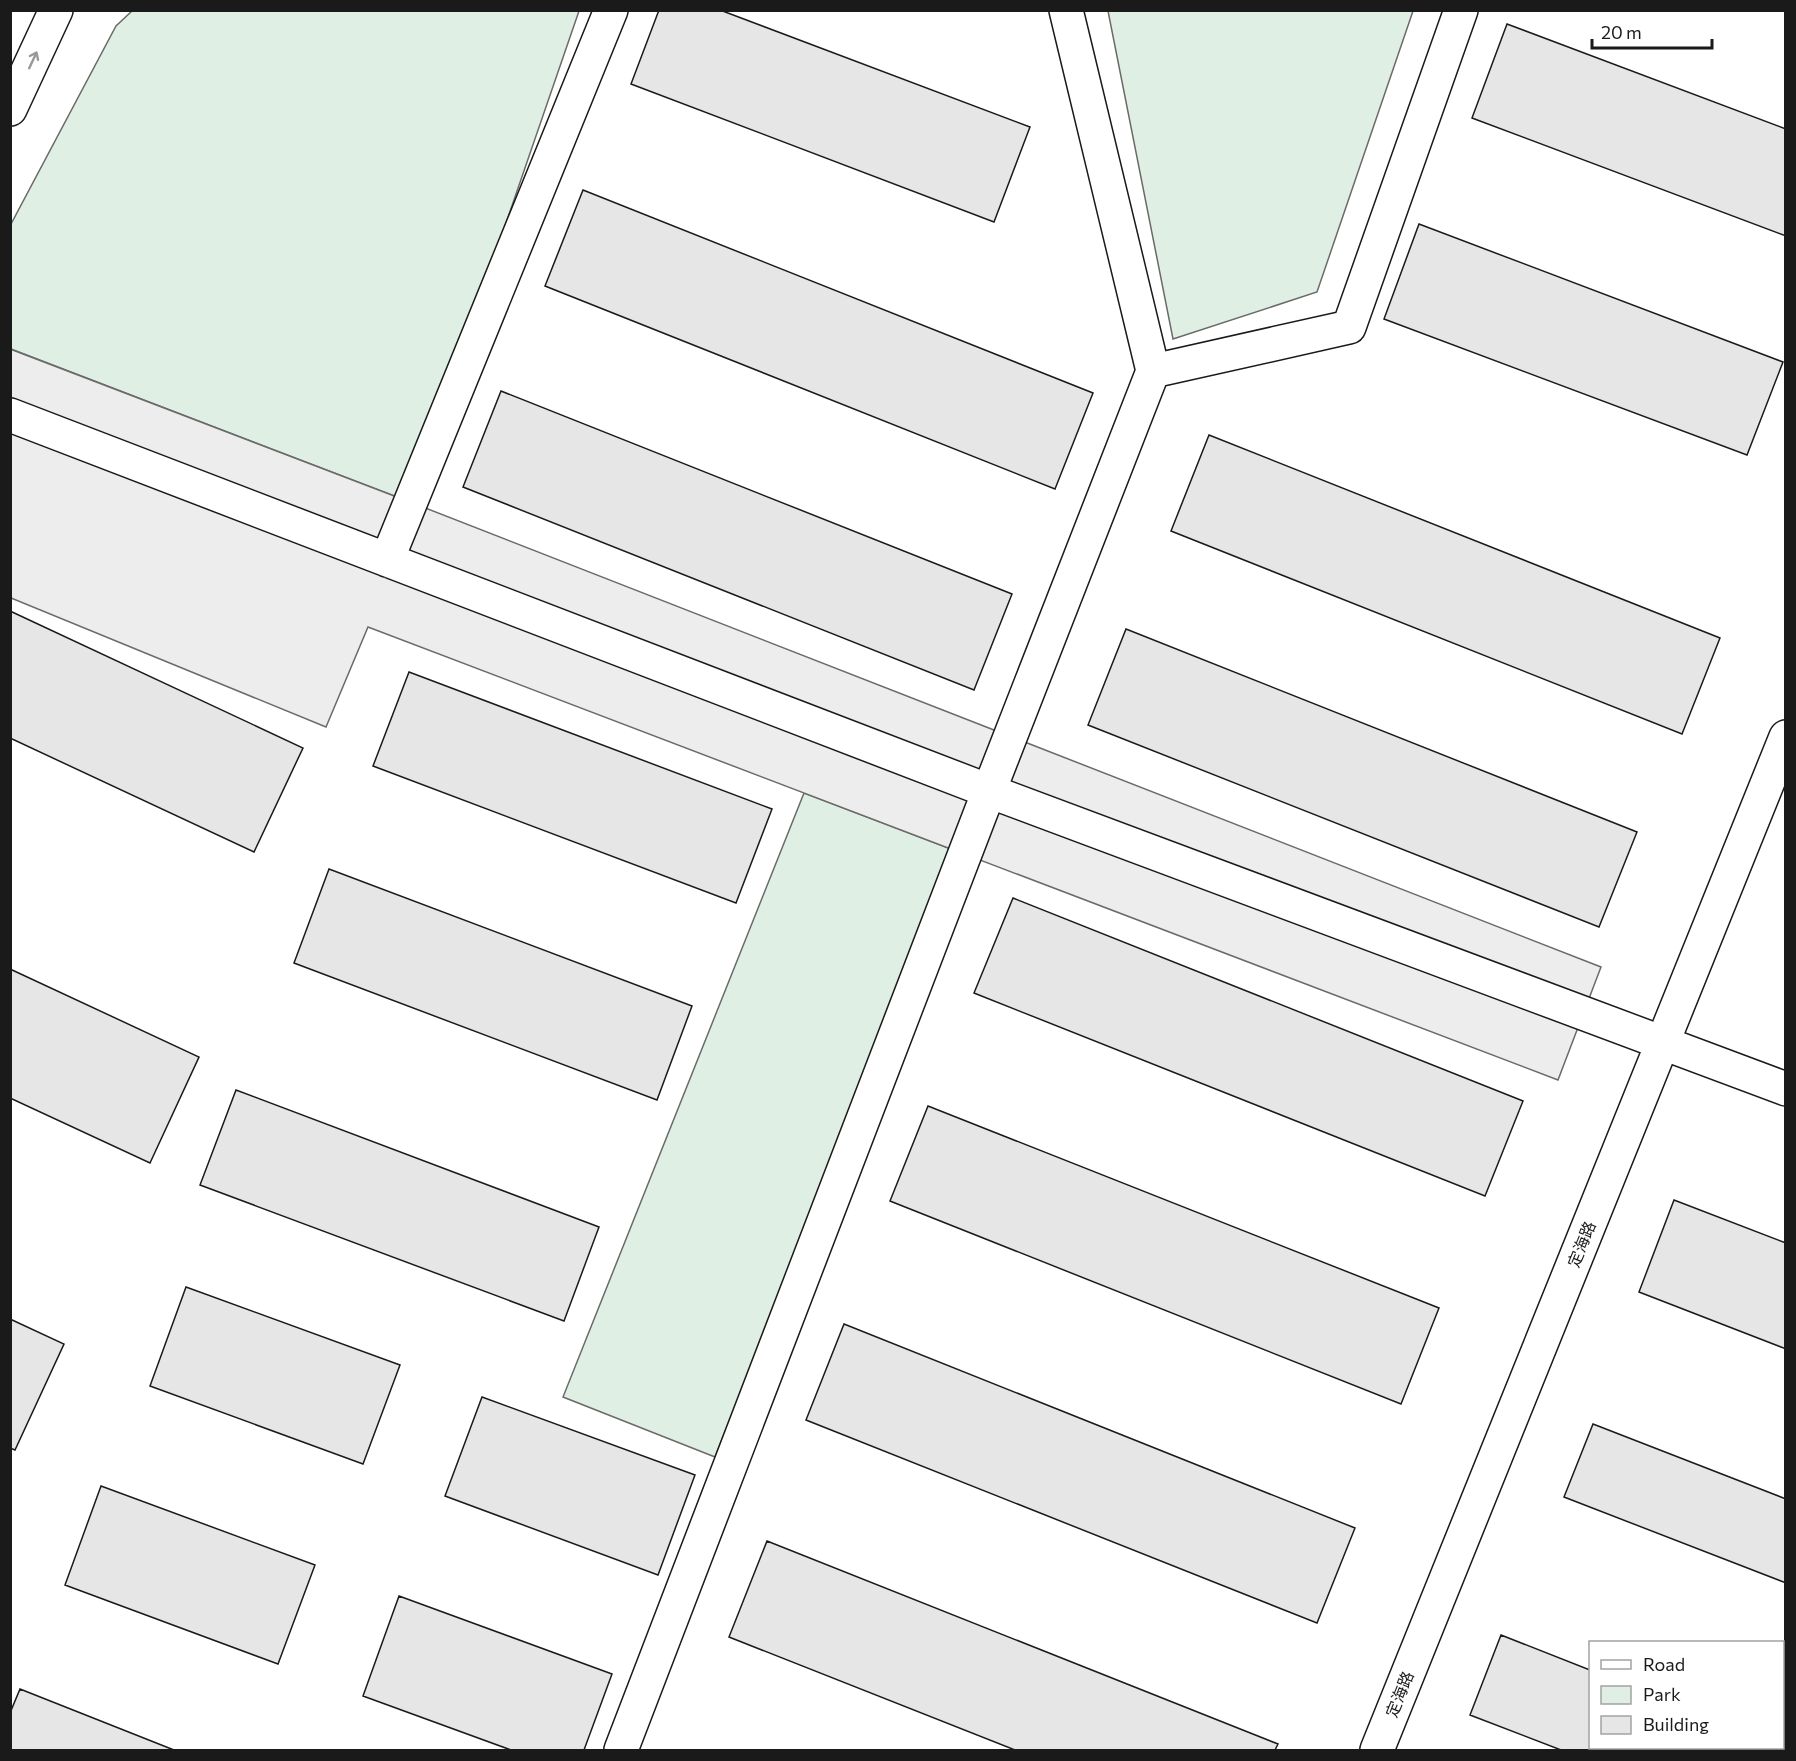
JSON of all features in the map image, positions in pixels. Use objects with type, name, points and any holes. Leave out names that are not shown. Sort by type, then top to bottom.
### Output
[{"type":"street","points":[[10,109],[56,10]]},
{"type":"street","points":[[387,560],[610,10]]},
{"type":"street","points":[[621,1750],[989,791],[1153,371],[1066,10]]},
{"type":"street","points":[[1153,371],[1348,327],[1461,10]]},
{"type":"street","points":[[10,415],[989,791],[1785,1089]]},
{"type":"street","name":"定海路","points":[[1377,1750],[1785,737]]},
{"type":"green space","points":[[132,11],[579,11],[410,502],[11,349],[10,226],[116,26]]},
{"type":"green space","points":[[1108,11],[1413,11],[1317,292],[1173,339]]},
{"type":"green space","points":[[804,793],[956,851],[715,1457],[563,1397]]},
{"type":"shaded area","points":[[10,349],[410,502],[1601,967],[1558,1080],[368,627],[326,727],[11,598]]},
{"type":"building","points":[[659,10],[720,10],[1030,127],[994,222],[631,84]]},
{"type":"building","points":[[1507,24],[1786,129],[1786,236],[1472,118]]},
{"type":"building","points":[[583,190],[1093,393],[1055,489],[545,286]]},
{"type":"building","points":[[1419,224],[1783,362],[1747,455],[1384,319]]},
{"type":"building","points":[[501,391],[1012,594],[974,690],[463,487]]},
{"type":"building","points":[[1209,435],[1720,638],[1682,734],[1171,531]]},
{"type":"building","points":[[10,611],[303,748],[254,852],[10,738]]},
{"type":"building","points":[[1126,629],[1637,832],[1599,927],[1088,725]]},
{"type":"building","points":[[409,672],[772,809],[736,903],[373,766]]},
{"type":"building","points":[[329,869],[692,1006],[657,1100],[294,963]]},
{"type":"building","points":[[1013,898],[1523,1101],[1485,1196],[974,993]]},
{"type":"building","points":[[10,969],[199,1057],[150,1163],[10,1098]]},
{"type":"building","points":[[236,1090],[599,1227],[564,1321],[200,1185]]},
{"type":"building","points":[[928,1106],[1439,1308],[1401,1404],[890,1201]]},
{"type":"building","points":[[1674,1200],[1786,1243],[1786,1349],[1639,1292]]},
{"type":"building","points":[[186,1287],[400,1365],[363,1464],[150,1386]]},
{"type":"building","points":[[10,1319],[64,1344],[15,1450],[10,1448]]},
{"type":"building","points":[[844,1324],[1355,1528],[1317,1623],[806,1420]]},
{"type":"building","points":[[482,1397],[695,1475],[658,1575],[445,1496]]},
{"type":"building","points":[[1593,1424],[1786,1499],[1786,1583],[1564,1497]]},
{"type":"building","points":[[101,1486],[315,1565],[278,1664],[65,1585]]},
{"type":"building","points":[[767,1541],[1278,1744],[1275,1750],[1015,1750],[729,1637]]},
{"type":"building","points":[[399,1596],[612,1674],[584,1750],[511,1750],[363,1696]]},
{"type":"building","points":[[1501,1635],[1589,1670],[1589,1749],[1784,1749],[1784,1745],[1786,1750],[1561,1750],[1470,1715]]},
{"type":"building","points":[[20,1689],[174,1750],[10,1750],[10,1713]]}]
